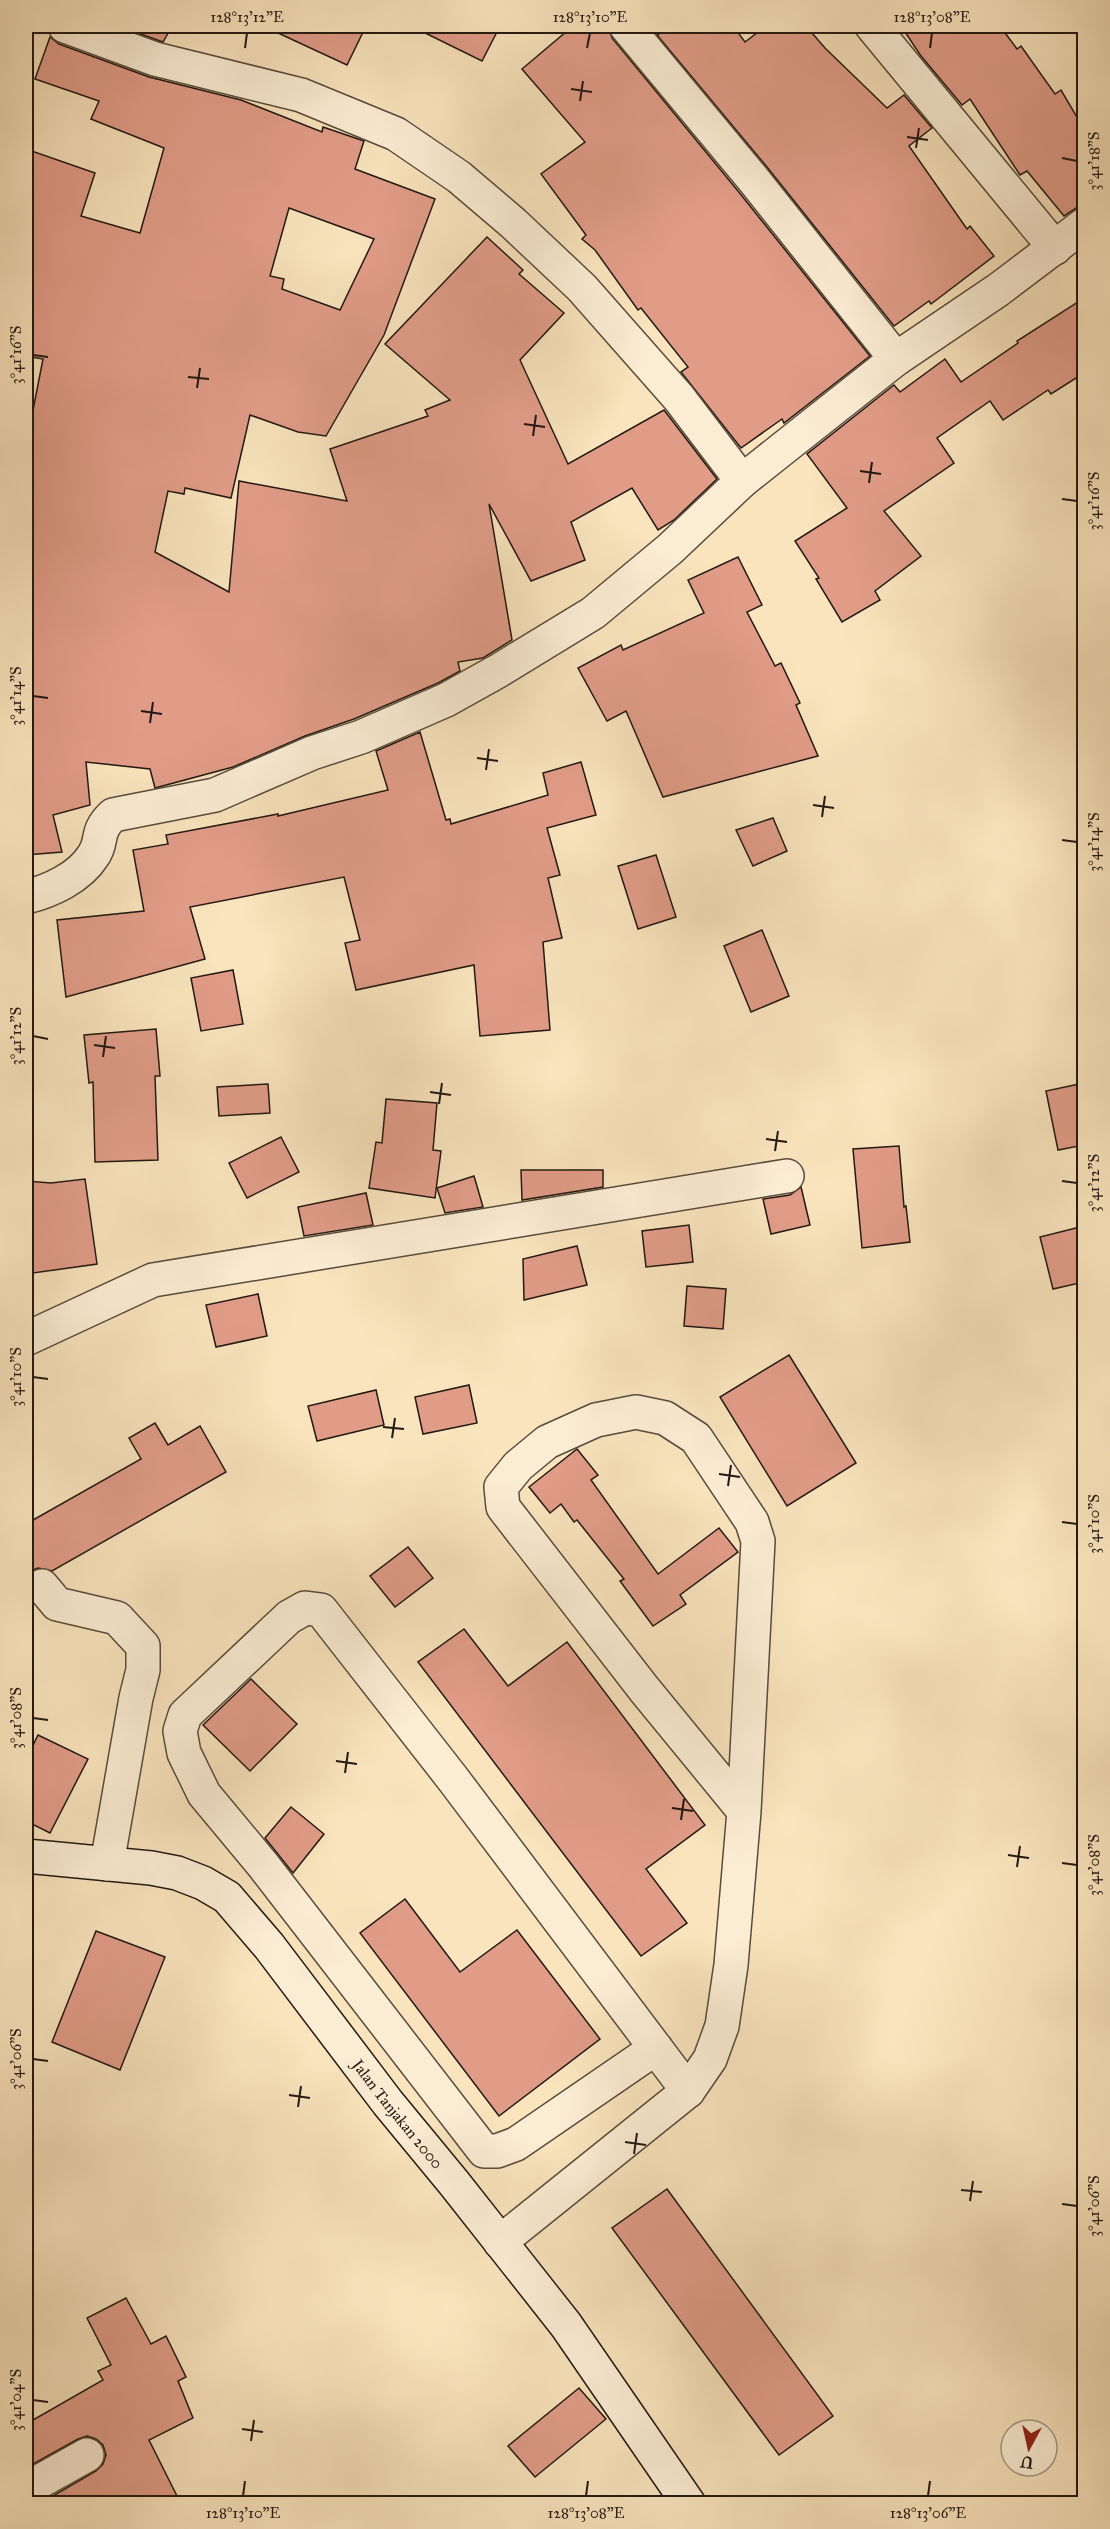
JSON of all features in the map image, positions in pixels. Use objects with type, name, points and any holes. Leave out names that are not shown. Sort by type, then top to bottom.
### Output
[{"type":"street","points":[[65,26],[155,59],[301,95],[396,134],[459,177],[513,223],[582,288],[679,398],[742,481]]},
{"type":"street","points":[[626,26],[746,170],[896,359]]},
{"type":"street","points":[[872,26],[1054,248]]},
{"type":"street","points":[[26,897],[66,881],[86,864],[94,855],[101,826],[112,815],[215,795],[312,753],[362,737],[446,700],[498,671],[593,612],[670,549],[742,481],[896,359],[998,290],[1084,225]]},
{"type":"street","points":[[26,1339],[153,1280],[787,1176]]},
{"type":"street","points":[[500,2242],[688,2091],[710,2059],[722,2026],[731,1965],[744,1811],[758,1541],[752,1522],[696,1438],[665,1418],[636,1412],[596,1420],[547,1442],[518,1466],[501,1487],[503,1507],[637,1680],[744,1811]]},
{"type":"street","points":[[42,1586],[57,1604],[117,1618],[143,1646],[143,1670],[107,1864]]},
{"type":"street","points":[[656,2048],[516,2144],[497,2151],[484,2151],[263,1865],[204,1794],[184,1753],[180,1731],[184,1715],[289,1617],[305,1608],[321,1610],[656,2048],[688,2091]]},
{"type":"street","name":"Jalan Tanjakan 2000","points":[[26,1856],[177,1873],[203,1883],[227,1897],[269,1946],[388,2103],[566,2325],[689,2504]]},
{"type":"street","points":[[26,2489],[87,2455]]},
{"type":"building","points":[[118,26],[172,26],[163,42]]},
{"type":"building","points":[[263,26],[366,26],[347,65]]},
{"type":"building","points":[[411,26],[500,26],[482,61]]},
{"type":"building","points":[[573,26],[608,26],[612,38],[870,356],[784,423],[782,419],[741,448],[681,372],[688,367],[641,308],[638,310],[595,250],[582,239],[586,235],[541,174],[585,142],[522,69]]},
{"type":"building","points":[[671,26],[733,26],[745,42],[766,26],[806,26],[825,48],[887,108],[904,95],[932,128],[909,146],[967,229],[970,226],[994,256],[931,304],[929,301],[894,326],[767,167],[657,35]]},
{"type":"building","points":[[901,26],[1000,26],[1017,49],[1021,46],[1055,94],[1061,90],[1084,129],[1084,203],[1064,216],[1027,171],[1020,175],[970,99],[962,105],[921,56]]},
{"type":"building","points":[[50,37],[59,44],[149,77],[241,100],[322,132],[323,127],[364,141],[355,169],[435,199],[384,335],[326,436],[298,432],[250,415],[231,498],[185,488],[184,494],[168,491],[155,552],[229,592],[239,481],[347,501],[330,449],[428,416],[425,410],[450,400],[385,344],[487,237],[523,270],[519,274],[564,313],[520,360],[568,464],[664,410],[717,479],[674,520],[658,530],[632,488],[571,522],[585,560],[531,581],[489,504],[512,640],[483,658],[458,662],[460,671],[438,683],[233,767],[155,788],[150,769],[86,762],[90,805],[53,815],[62,852],[26,855],[26,446],[43,359],[26,356],[26,149],[95,173],[81,216],[140,233],[164,148],[91,119],[99,101],[35,79]],"holes":[[[289,208],[374,239],[340,310],[282,289],[284,279],[270,276]]]},
{"type":"building","points":[[1084,298],[1084,373],[1051,394],[1048,390],[1003,420],[990,401],[937,438],[954,463],[884,511],[921,556],[875,591],[880,600],[842,622],[816,579],[819,578],[795,541],[847,508],[807,454],[894,385],[900,392],[945,359],[961,382],[1018,343],[1017,341]]},
{"type":"building","points":[[738,557],[762,605],[747,612],[775,666],[781,663],[800,703],[796,705],[818,756],[663,797],[626,711],[607,721],[578,668],[621,645],[623,650],[704,613],[688,580]]},
{"type":"building","points":[[420,732],[446,820],[450,819],[451,824],[548,795],[543,773],[581,762],[596,815],[547,828],[560,875],[548,878],[562,938],[543,942],[550,1030],[480,1036],[474,965],[356,990],[345,943],[360,940],[344,877],[190,907],[205,959],[66,997],[57,920],[144,911],[133,850],[168,844],[166,835],[278,814],[278,816],[388,790],[376,751]]},
{"type":"building","points":[[773,818],[787,851],[753,866],[736,830]]},
{"type":"building","points":[[656,855],[676,917],[638,929],[618,866]]},
{"type":"building","points":[[762,930],[789,996],[751,1012],[724,946]]},
{"type":"building","points":[[233,970],[243,1024],[201,1031],[191,978]]},
{"type":"building","points":[[156,1029],[160,1076],[155,1076],[158,1160],[95,1162],[93,1082],[89,1083],[84,1035]]},
{"type":"building","points":[[1084,1083],[1084,1145],[1058,1150],[1046,1091]]},
{"type":"building","points":[[268,1084],[270,1113],[219,1116],[217,1087]]},
{"type":"building","points":[[386,1099],[437,1103],[433,1150],[441,1151],[435,1198],[369,1188],[376,1142],[382,1143]]},
{"type":"building","points":[[281,1137],[299,1172],[247,1198],[229,1163]]},
{"type":"building","points":[[899,1146],[904,1207],[906,1206],[910,1242],[862,1248],[853,1149]]},
{"type":"building","points":[[521,1170],[603,1170],[603,1187],[522,1200]]},
{"type":"building","points":[[474,1176],[483,1207],[445,1213],[437,1188]]},
{"type":"building","points":[[85,1179],[97,1264],[26,1274],[26,1181],[51,1183]]},
{"type":"building","points":[[801,1187],[810,1225],[771,1234],[763,1199],[790,1195]]},
{"type":"building","points":[[366,1193],[373,1225],[304,1236],[298,1207]]},
{"type":"building","points":[[689,1225],[693,1262],[646,1267],[642,1231]]},
{"type":"building","points":[[1084,1226],[1084,1282],[1053,1289],[1040,1237]]},
{"type":"building","points":[[577,1246],[587,1285],[524,1300],[523,1259]]},
{"type":"building","points":[[687,1286],[726,1289],[723,1329],[684,1326]]},
{"type":"building","points":[[258,1294],[267,1336],[216,1347],[206,1305]]},
{"type":"building","points":[[789,1355],[856,1463],[787,1506],[720,1397]]},
{"type":"building","points":[[469,1385],[477,1423],[423,1434],[415,1397]]},
{"type":"building","points":[[376,1390],[384,1425],[317,1441],[308,1406]]},
{"type":"building","points":[[155,1423],[168,1445],[200,1426],[226,1472],[52,1571],[38,1568],[30,1571],[26,1578],[26,1524],[141,1459],[129,1438]]},
{"type":"building","points":[[577,1449],[598,1475],[591,1480],[658,1574],[719,1528],[738,1552],[680,1595],[686,1604],[653,1626],[620,1581],[624,1579],[577,1520],[574,1522],[561,1504],[550,1513],[529,1487]]},
{"type":"building","points":[[408,1547],[433,1578],[395,1607],[370,1576]]},
{"type":"building","points":[[464,1629],[508,1686],[567,1642],[705,1825],[646,1869],[687,1923],[641,1956],[418,1662]]},
{"type":"building","points":[[251,1679],[297,1724],[250,1771],[203,1725]]},
{"type":"building","points":[[38,1735],[88,1759],[50,1833],[26,1821],[26,1760]]},
{"type":"building","points":[[291,1807],[324,1834],[293,1873],[265,1838]]},
{"type":"building","points":[[405,1899],[460,1972],[517,1930],[600,2039],[499,2116],[360,1933]]},
{"type":"building","points":[[96,1931],[165,1957],[120,2070],[52,2042]]},
{"type":"building","points":[[667,2189],[833,2416],[779,2455],[612,2228]]},
{"type":"building","points":[[126,2298],[151,2344],[166,2336],[186,2377],[178,2381],[193,2418],[149,2440],[181,2504],[39,2504],[96,2471],[103,2464],[106,2455],[103,2445],[87,2436],[26,2468],[26,2424],[103,2380],[98,2371],[111,2365],[87,2318]]},
{"type":"building","points":[[579,2388],[606,2419],[535,2477],[508,2446]]}]
